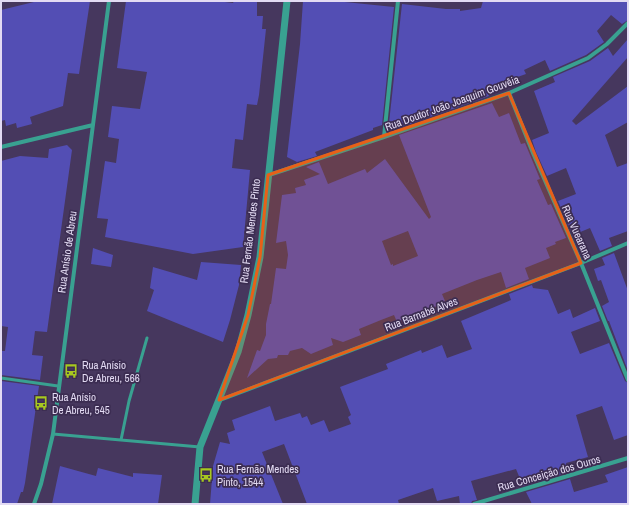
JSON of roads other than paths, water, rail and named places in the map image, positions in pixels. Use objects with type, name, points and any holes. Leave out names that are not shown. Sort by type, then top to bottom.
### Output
[{"type":"street","name":"Rua Anísio de Abreu","points":[[34,504],[41,484],[53,434],[58,386],[110,1]]},
{"type":"street","name":"Rua Fernão Mendes Pinto","points":[[195,504],[200,448],[238,352],[248,316],[260,257],[287,1]]},
{"type":"street","points":[[384,137],[398,1]]},
{"type":"street","name":"Rua Doutor João Joaquim Gouvêia","points":[[268,175],[384,137],[509,93],[588,58],[607,44],[628,23]]},
{"type":"street","name":"Rua Vuearana","points":[[509,93],[581,263],[628,380]]},
{"type":"street","points":[[1,147],[93,125]]},
{"type":"street","name":"Rua Barnabé Alves","points":[[219,400],[581,263],[628,243]]},
{"type":"street","name":"Rua Conceição dos Ouros","points":[[474,504],[628,458]]},
{"type":"lane","points":[[121,440],[129,401],[147,338]]},
{"type":"lane","points":[[1,378],[58,386]]},
{"type":"lane","points":[[53,434],[200,448]]},
{"type":"place","name":"Rua Anísio De Abreu, 566","points":[[71,371]]},
{"type":"place","name":"Rua Anísio De Abreu, 545","points":[[41,403]]},
{"type":"place","name":"Rua Fernão Mendes Pinto, 1544","points":[[206,475]]}]
